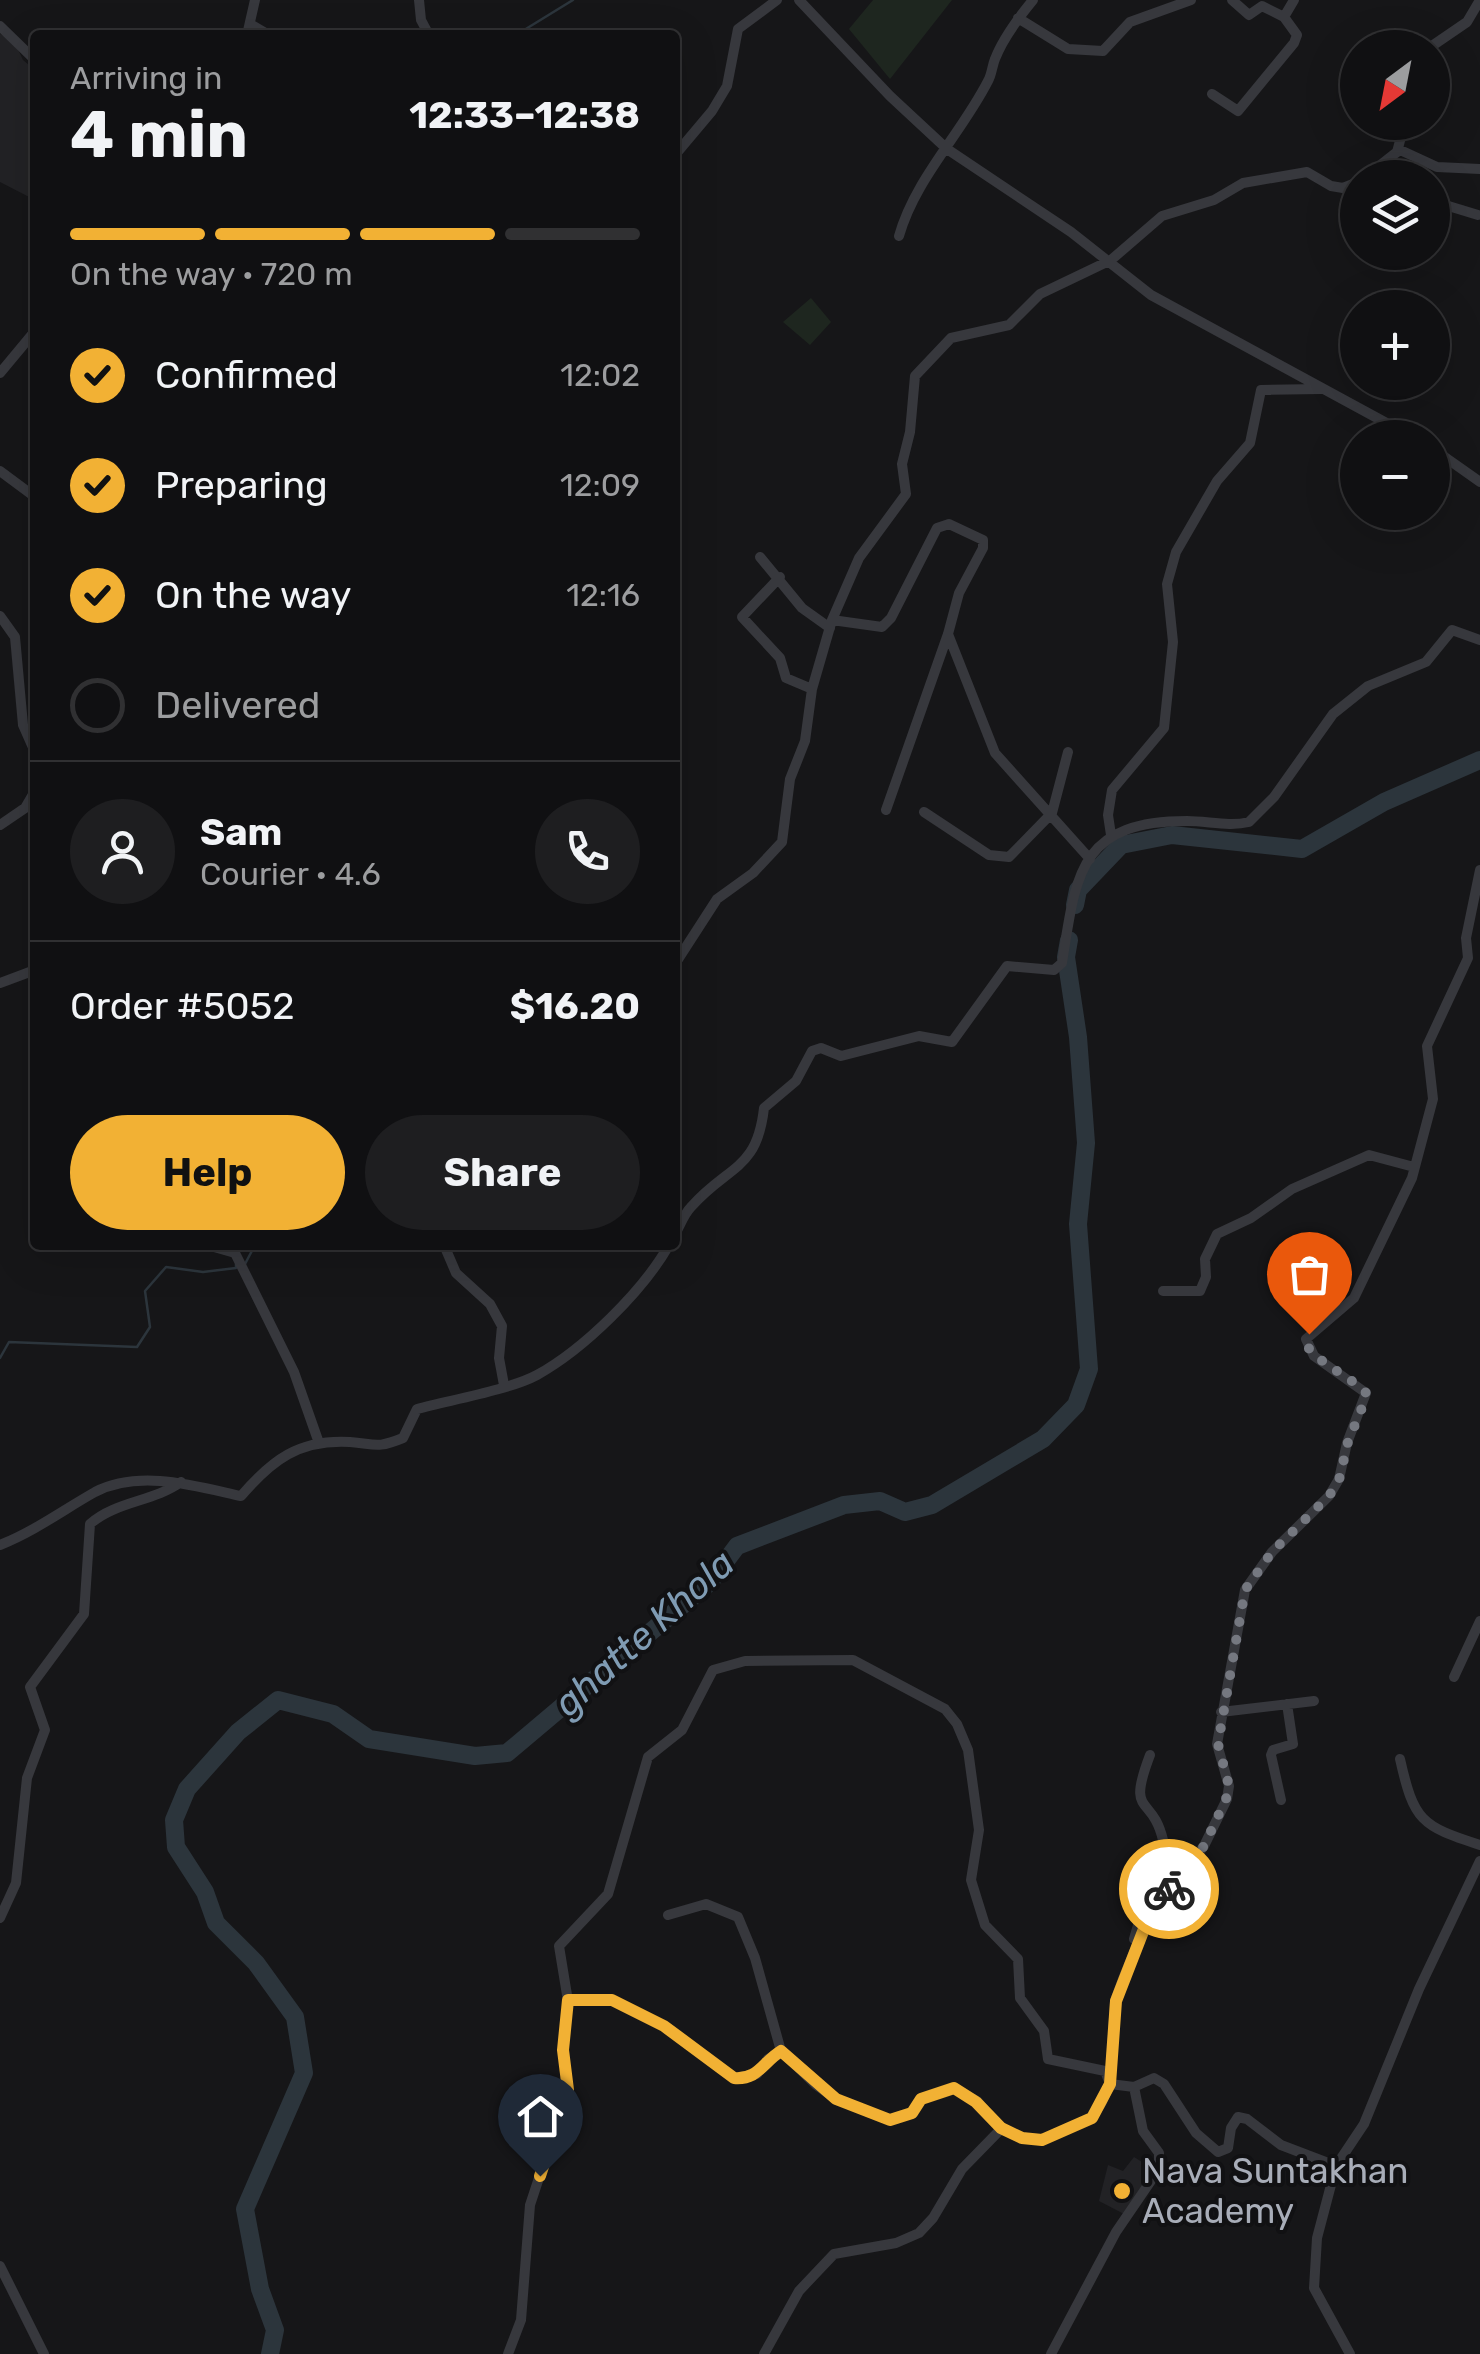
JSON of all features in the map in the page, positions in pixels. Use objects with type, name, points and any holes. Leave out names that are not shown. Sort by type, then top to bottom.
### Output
[{"type":"street","points":[[249,29],[255,0]]},
{"type":"street","points":[[419,0],[427,30]]},
{"type":"street","points":[[680,150],[727,86],[738,29],[777,0]]},
{"type":"street","points":[[800,0],[947,150],[1111,260],[1160,302],[1381,420]]},
{"type":"street","points":[[899,236],[908,206],[947,150],[990,78],[994,59],[1033,0]]},
{"type":"street","points":[[1018,18],[1068,49],[1103,51],[1130,22],[1191,0]]},
{"type":"street","points":[[1212,94],[1238,111],[1298,35],[1284,17],[1262,6],[1250,15],[1232,0]]},
{"type":"street","points":[[1284,17],[1294,0]]},
{"type":"street","points":[[1450,34],[1466,22],[1480,0]]},
{"type":"street","points":[[0,26],[30,55]]},
{"type":"street","points":[[1384,160],[1398,148],[1400,140]]},
{"type":"street","points":[[1398,148],[1416,160]]},
{"type":"street","points":[[1450,171],[1480,169]]},
{"type":"street","points":[[680,956],[717,898],[753,874],[782,842],[790,779],[806,741],[812,689],[831,624],[859,558],[906,494],[902,464],[910,432],[915,376],[951,338],[1009,325],[1040,294],[1111,260],[1162,216],[1214,200],[1259,178],[1308,172],[1340,188]]},
{"type":"street","points":[[1450,206],[1478,215]]},
{"type":"street","points":[[0,373],[30,337]]},
{"type":"street","points":[[1111,835],[1108,802],[1112,790],[1164,728],[1173,642],[1167,584],[1176,552],[1217,481],[1250,443],[1260,390],[1325,389]]},
{"type":"street","points":[[1450,461],[1480,482]]},
{"type":"street","points":[[0,471],[30,492]]},
{"type":"street","points":[[760,556],[802,608],[831,624],[882,627],[891,618],[937,528],[949,524],[978,536],[984,544],[959,594],[886,810]]},
{"type":"street","points":[[780,577],[742,617],[760,632],[780,658],[786,678],[812,689]]},
{"type":"street","points":[[0,616],[15,637],[23,725],[30,741]]},
{"type":"street","points":[[680,1225],[690,1208],[749,1157],[760,1137],[764,1108],[796,1081],[812,1051],[821,1048],[841,1056],[919,1036],[952,1042],[1007,966],[1054,970],[1062,963],[1074,885],[1111,835],[1164,822],[1249,822],[1274,797],[1319,730],[1350,700],[1382,678],[1426,662],[1452,630],[1480,640]]},
{"type":"street","points":[[948,634],[996,753],[1090,859]]},
{"type":"street","points":[[924,812],[990,855],[1009,858],[1052,812],[1068,752]]},
{"type":"street","points":[[0,825],[25,808],[30,800]]},
{"type":"street","points":[[668,1915],[706,1904],[738,1917],[755,1958],[781,2051],[836,2099],[868,2114],[901,2120],[912,2113],[921,2099],[954,2088],[976,2102],[1001,2128],[1022,2138],[1042,2140],[1092,2118],[1110,2084],[1116,2001],[1151,1911],[1204,1846],[1226,1799],[1229,1786],[1218,1756],[1221,1712],[1245,1590],[1272,1552],[1329,1496],[1339,1480],[1348,1442],[1366,1398],[1366,1393],[1352,1380],[1314,1356],[1306,1340],[1345,1309],[1364,1282],[1414,1167],[1434,1099],[1426,1046],[1430,1031],[1461,980],[1474,948],[1466,938],[1480,870]]},
{"type":"street","points":[[0,984],[30,972]]},
{"type":"street","points":[[1163,1291],[1200,1291],[1204,1286],[1205,1259],[1217,1234],[1251,1218],[1292,1189],[1369,1155],[1414,1167]]},
{"type":"street","points":[[237,1250],[294,1372],[319,1443]]},
{"type":"street","points":[[446,1250],[456,1273],[490,1304],[502,1326],[498,1358],[504,1384]]},
{"type":"street","points":[[0,1545],[34,1531],[99,1490],[130,1482],[181,1482],[240,1496],[270,1461],[319,1443],[353,1442],[377,1449],[403,1438],[417,1409],[536,1376],[589,1336],[652,1275],[666,1250]]},
{"type":"street","points":[[0,1918],[16,1883],[27,1778],[45,1730],[30,1687],[84,1614],[90,1524],[104,1511],[164,1494],[181,1482]]},
{"type":"street","points":[[1454,1677],[1480,1621]]},
{"type":"street","points":[[508,2354],[520,2320],[530,2205],[568,2090],[563,2050],[568,2000],[559,1946],[608,1894],[648,1757],[682,1730],[713,1670],[745,1660],[853,1660],[944,1709],[957,1724],[968,1750],[979,1830],[971,1880],[985,1925],[1018,1959],[1020,1998],[1044,2031],[1048,2060],[1105,2071],[1110,2084]]},
{"type":"street","points":[[1221,1712],[1314,1700]]},
{"type":"street","points":[[1281,1800],[1272,1755],[1273,1750],[1293,1744],[1287,1704]]},
{"type":"street","points":[[1132,1960],[1163,1840],[1160,1829],[1142,1805],[1138,1790],[1150,1754]]},
{"type":"street","points":[[1400,1759],[1406,1787],[1426,1824],[1446,1836],[1480,1845]]},
{"type":"street","points":[[1350,2354],[1314,2288],[1317,2238],[1336,2166],[1364,2124],[1419,1989],[1480,1861]]},
{"type":"street","points":[[568,2000],[612,2000],[664,2026],[734,2078],[758,2074],[768,2059],[781,2051]]},
{"type":"street","points":[[1110,2084],[1134,2087],[1154,2078],[1164,2084],[1196,2133],[1218,2152],[1228,2148],[1231,2128],[1238,2117],[1247,2119],[1281,2146],[1336,2166]]},
{"type":"street","points":[[1051,2354],[1116,2232],[1159,2169],[1158,2153],[1143,2131],[1134,2087]]},
{"type":"street","points":[[764,2354],[799,2290],[834,2254],[896,2243],[919,2233],[933,2218],[962,2169],[1001,2128]]},
{"type":"street","points":[[0,2266],[44,2354]]},
{"type":"shaded area","points":[[873,0],[952,0],[890,79],[849,29]]},
{"type":"shaded area","points":[[0,34],[13,39],[30,66],[30,197],[0,182]]},
{"type":"shaded area","points":[[811,298],[831,322],[810,345],[783,322]]},
{"type":"shaded area","name":"Nava Suntakhan Academy","points":[[1134,2157],[1155,2170],[1124,2214],[1099,2201],[1108,2165],[1123,2171]]},
{"type":"waterway","points":[[524,30],[573,0]]},
{"type":"waterway","name":"ghatte Khola","points":[[1075,905],[1078,890],[1121,845],[1172,835],[1302,849],[1384,802],[1480,760]]},
{"type":"waterway","name":"ghatte Khola","points":[[270,2354],[275,2330],[260,2289],[245,2209],[304,2073],[295,2017],[256,1963],[216,1923],[205,1892],[176,1847],[174,1820],[187,1789],[238,1732],[278,1700],[333,1714],[369,1739],[475,1756],[507,1753],[711,1581],[737,1546],[844,1505],[880,1501],[905,1512],[932,1505],[1043,1439],[1076,1405],[1089,1369],[1078,1224],[1086,1143],[1078,1037],[1066,957],[1069,940]]},
{"type":"waterway","points":[[245,1264],[252,1250]]},
{"type":"waterway","points":[[0,1358],[9,1342],[137,1347],[150,1327],[145,1291],[166,1267],[203,1272],[236,1268],[236,1264]]},
{"type":"way so far","points":[[1169,1889],[1204,1846],[1226,1799],[1229,1786],[1218,1756],[1218,1744],[1225,1684],[1245,1590],[1272,1552],[1329,1496],[1339,1480],[1348,1442],[1366,1398],[1366,1393],[1352,1380],[1314,1356],[1307,1346],[1309,1334]]},
{"type":"place","name":"Nava Suntakhan Academy","points":[[1122,2191]]},
{"type":"route","points":[[540,2176],[568,2090],[563,2050],[568,2000],[612,2000],[664,2026],[734,2078],[758,2074],[768,2059],[781,2051],[836,2099],[890,2120],[901,2120],[912,2113],[921,2099],[954,2088],[976,2102],[1001,2128],[1022,2138],[1042,2140],[1092,2118],[1110,2084],[1116,2001],[1123,1979],[1151,1911],[1169,1889]]}]
